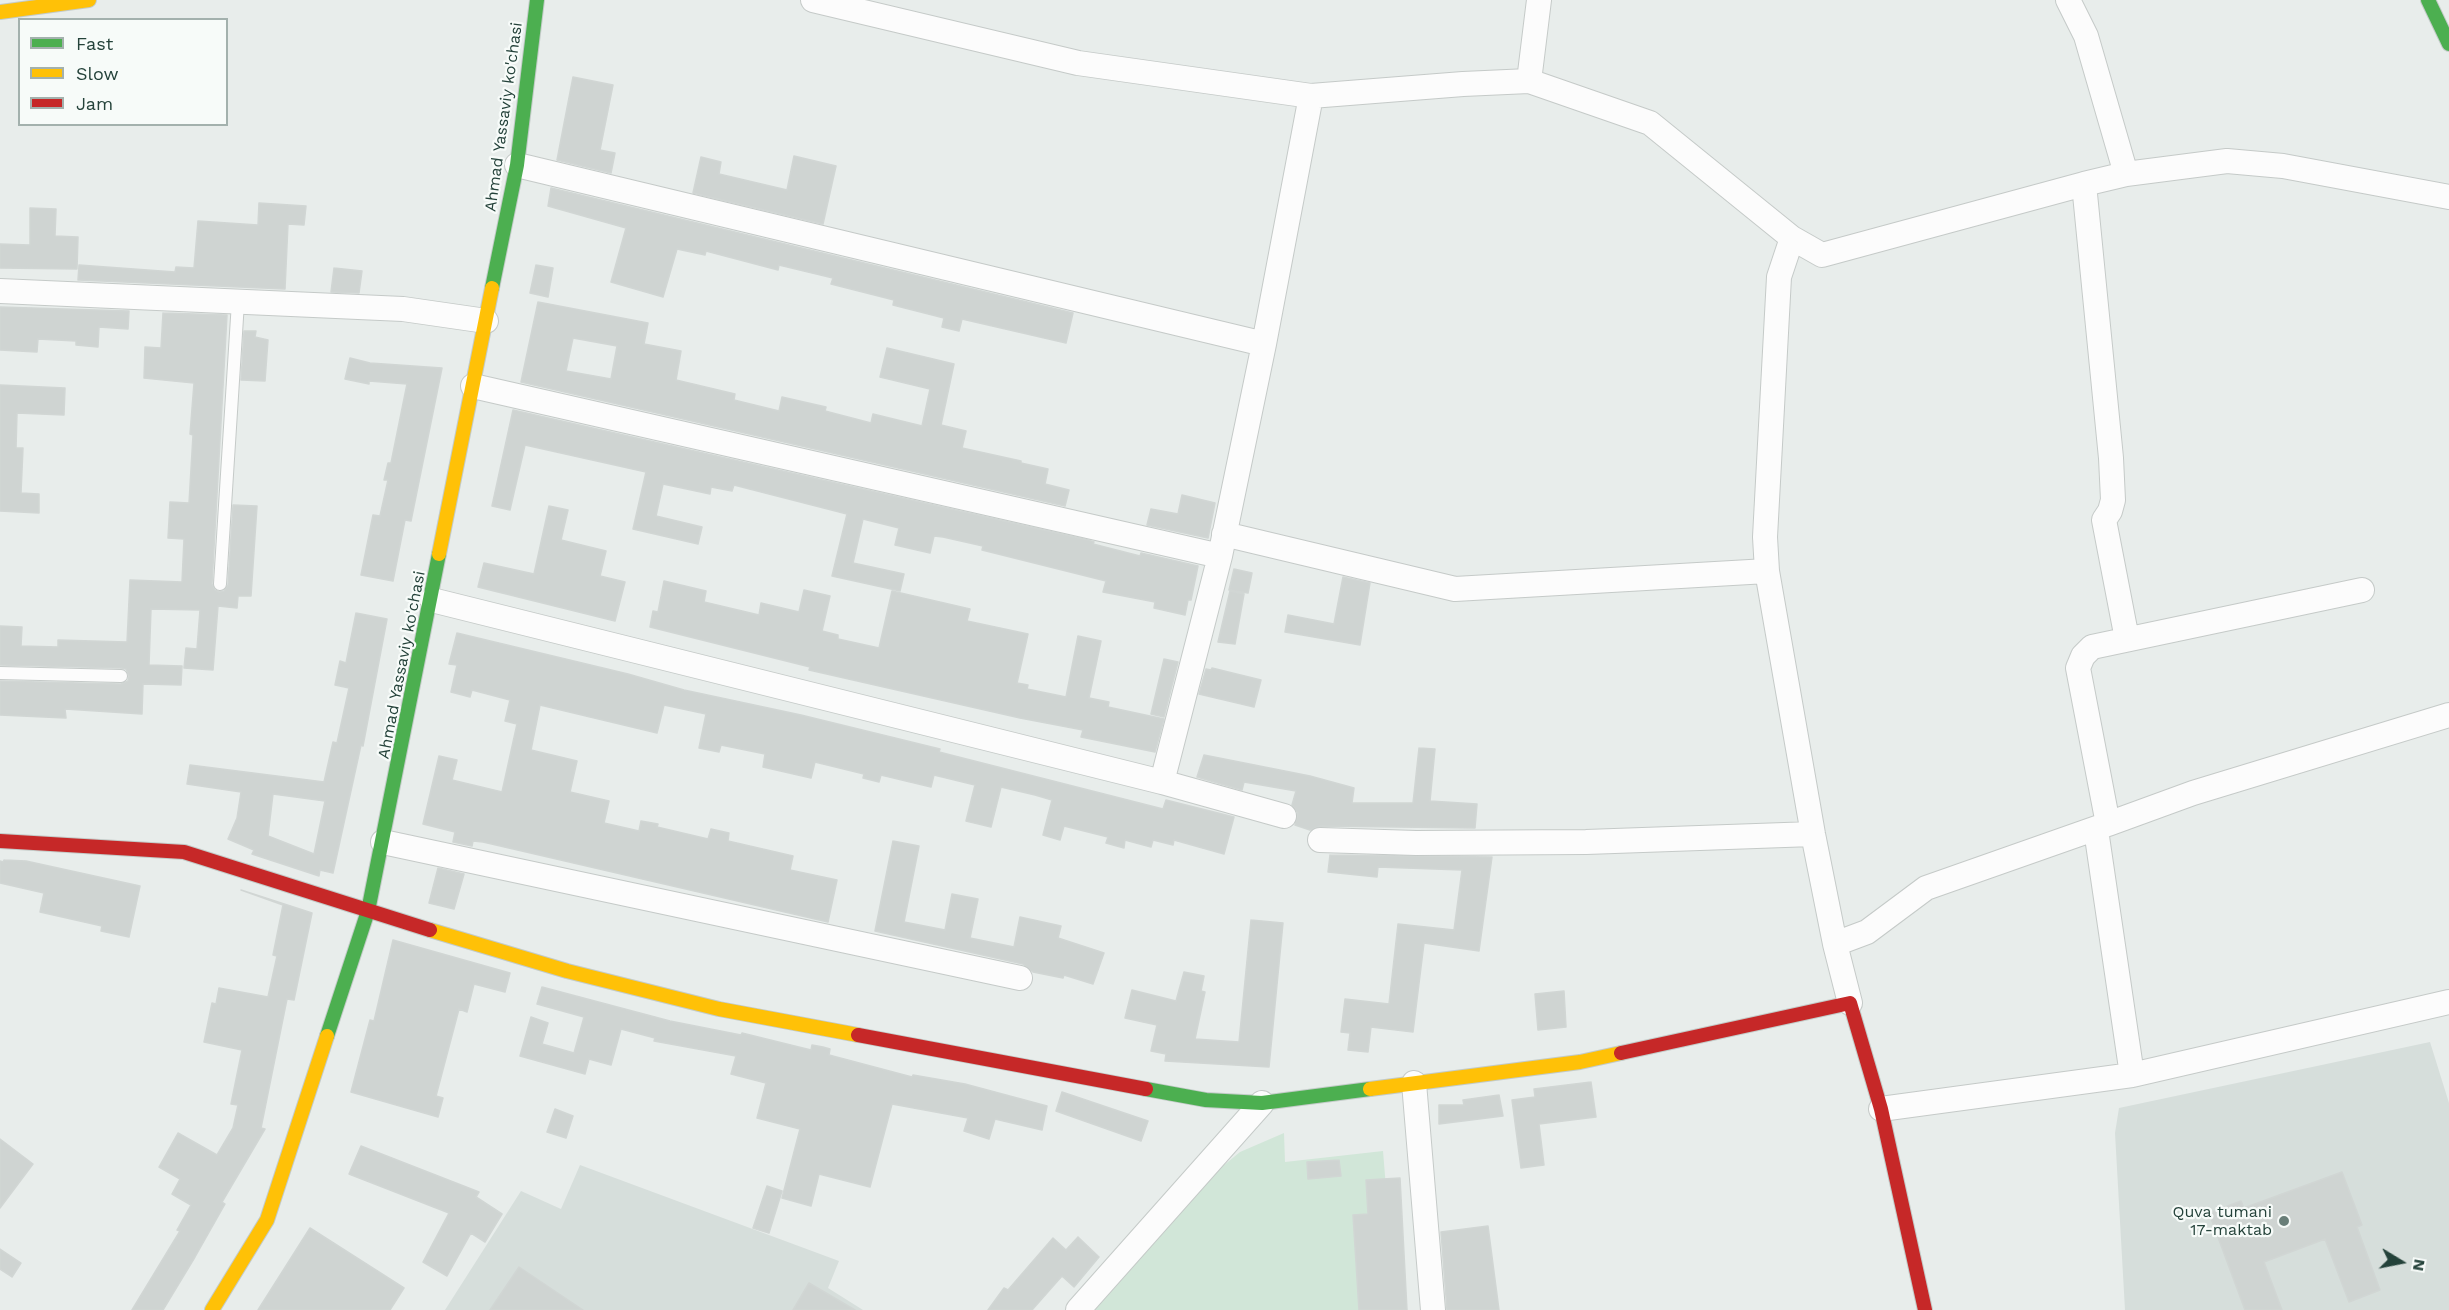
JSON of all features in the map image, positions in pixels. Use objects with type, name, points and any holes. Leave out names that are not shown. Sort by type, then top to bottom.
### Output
[{"type":"street","points":[[0,12],[89,0]]},
{"type":"street","name":"Ahmad Yassaviy ko'chasi","points":[[212,1310],[267,1220],[368,911],[432,600],[517,165],[537,0]]},
{"type":"street","points":[[813,0],[1078,63],[1311,96],[1529,81],[1650,123],[1792,238],[1822,255],[2126,174],[2228,161],[2283,166],[2449,197]]},
{"type":"street","points":[[1529,81],[1539,0]]},
{"type":"street","points":[[2068,0],[2085,36],[2126,174]]},
{"type":"street","points":[[2428,0],[2449,44]]},
{"type":"street","points":[[1162,782],[1222,545],[1264,344],[1311,96]]},
{"type":"street","points":[[517,165],[1264,344]]},
{"type":"street","points":[[2084,184],[2111,458],[2113,500],[2104,520],[2127,639]]},
{"type":"street","points":[[1792,238],[1779,277],[1765,537],[1767,571],[1813,834],[1835,944],[1881,1109],[1925,1310]]},
{"type":"street","points":[[0,291],[403,309],[486,321]]},
{"type":"street","points":[[473,386],[1222,545],[1455,589],[1767,571]]},
{"type":"street","points":[[2132,1075],[2102,827],[2078,668],[2083,656],[2092,647],[2362,590]]},
{"type":"street","points":[[432,600],[1162,782],[1284,816]]},
{"type":"street","points":[[1835,944],[1867,932],[1926,888],[2193,793],[2449,714]]},
{"type":"street","points":[[1320,840],[1416,843],[1586,842],[1813,834]]},
{"type":"street","points":[[0,841],[184,852],[567,971],[719,1009],[1206,1100],[1262,1103],[1580,1062],[1850,1003]]},
{"type":"street","points":[[383,842],[1020,978]]},
{"type":"street","points":[[1881,1109],[2132,1075],[2449,1002]]},
{"type":"street","points":[[1414,1083],[1433,1310]]},
{"type":"street","points":[[1078,1310],[1262,1103]]},
{"type":"lane","points":[[220,584],[238,302]]},
{"type":"lane","points":[[0,673],[121,676]]},
{"type":"shaded area","name":"Quva tumani 17-maktab","points":[[2430,1042],[2449,1103],[2449,1310],[2125,1310],[2115,1133],[2119,1108]]},
{"type":"shaded area","points":[[580,1165],[839,1261],[828,1288],[863,1310],[445,1310],[521,1191],[561,1209]]},
{"type":"green space","points":[[1284,1133],[1285,1162],[1383,1151],[1396,1310],[1092,1310],[1200,1185],[1240,1152]]},
{"type":"building","points":[[573,77],[613,85],[600,150],[615,153],[611,173],[557,160]]},
{"type":"building","points":[[794,156],[836,166],[823,224],[693,193],[701,157],[721,162],[719,174],[787,190]]},
{"type":"building","points":[[551,188],[1073,313],[1066,343],[962,319],[959,331],[942,327],[944,318],[893,305],[894,300],[831,284],[833,278],[779,265],[778,270],[706,251],[705,255],[677,249],[663,297],[611,282],[626,228],[548,206]]},
{"type":"building","points":[[259,203],[306,206],[304,225],[288,224],[285,289],[78,280],[79,265],[175,272],[176,267],[194,268],[198,221],[258,225]]},
{"type":"building","points":[[30,208],[56,209],[55,236],[78,237],[77,269],[0,268],[0,244],[30,245]]},
{"type":"building","points":[[536,265],[553,268],[548,297],[530,293]]},
{"type":"building","points":[[334,268],[362,271],[359,293],[331,292]]},
{"type":"building","points":[[538,302],[648,323],[644,344],[681,351],[676,380],[735,394],[734,400],[779,411],[782,397],[826,407],[825,411],[871,423],[873,414],[922,426],[930,389],[880,377],[887,348],[954,364],[941,425],[966,431],[962,448],[1048,469],[1045,484],[1069,490],[1065,506],[521,382]],"holes":[[[573,338],[617,346],[611,379],[566,371]]]},
{"type":"building","points":[[0,307],[129,311],[128,329],[99,327],[98,347],[76,345],[76,341],[38,339],[37,352],[0,350]]},
{"type":"building","points":[[163,313],[227,315],[212,584],[219,592],[224,591],[228,585],[233,505],[257,506],[251,596],[238,596],[237,608],[218,606],[213,670],[184,668],[186,648],[197,649],[200,610],[151,609],[149,665],[182,666],[181,685],[143,684],[142,714],[65,709],[66,718],[0,715],[0,681],[121,684],[128,681],[129,676],[126,669],[121,668],[0,665],[0,626],[22,627],[21,646],[58,647],[58,640],[127,642],[130,580],[182,582],[184,539],[168,538],[170,502],[189,503],[193,435],[190,434],[194,383],[144,378],[145,347],[161,348]]},
{"type":"building","points":[[244,331],[256,331],[255,337],[268,340],[265,381],[241,380]]},
{"type":"building","points":[[350,358],[370,363],[442,368],[411,521],[405,520],[393,581],[361,575],[373,515],[380,516],[388,480],[384,480],[388,463],[391,463],[407,384],[369,381],[369,384],[345,379]]},
{"type":"building","points":[[0,385],[65,388],[64,415],[17,413],[16,448],[23,448],[21,493],[39,494],[39,513],[0,511]]},
{"type":"building","points":[[513,410],[1088,540],[1094,542],[1093,544],[1140,556],[1141,553],[1198,566],[1191,600],[1188,600],[1185,615],[1154,608],[1155,602],[1103,592],[1106,581],[982,550],[983,546],[943,537],[934,536],[930,553],[895,545],[899,528],[863,519],[853,563],[904,574],[900,591],[832,576],[847,514],[734,485],[732,491],[711,487],[710,494],[663,484],[656,516],[702,527],[698,544],[633,529],[646,472],[525,445],[510,510],[492,506]]},
{"type":"building","points":[[1182,495],[1215,503],[1208,538],[1147,525],[1151,509],[1178,514]]},
{"type":"building","points":[[549,506],[568,510],[561,540],[606,551],[600,576],[625,582],[615,621],[478,587],[484,563],[534,574]]},
{"type":"building","points":[[1234,569],[1252,573],[1248,593],[1229,590]]},
{"type":"building","points":[[1343,577],[1370,583],[1360,645],[1285,632],[1288,615],[1334,624]]},
{"type":"building","points":[[664,581],[706,591],[704,602],[759,615],[761,603],[799,612],[804,590],[830,596],[822,631],[838,635],[838,639],[879,648],[892,591],[970,609],[967,621],[1028,634],[1017,683],[1028,685],[1027,689],[1066,697],[1078,636],[1101,641],[1089,698],[1109,702],[1108,707],[1164,719],[1155,752],[1081,737],[1083,730],[809,670],[810,667],[650,627],[653,611],[658,612]]},
{"type":"building","points":[[1230,591],[1244,594],[1235,644],[1218,642]]},
{"type":"building","points":[[356,613],[387,619],[363,746],[361,745],[333,873],[320,870],[319,876],[252,854],[254,850],[228,839],[237,818],[241,792],[187,784],[190,765],[324,782],[333,742],[337,743],[349,688],[335,685],[340,661],[346,663]],"holes":[[[273,794],[325,801],[314,854],[268,836]]]},
{"type":"building","points":[[457,633],[628,674],[684,690],[801,715],[940,749],[939,752],[1163,809],[1166,800],[1234,817],[1224,854],[1174,840],[1173,845],[1153,840],[1151,847],[1125,840],[1124,848],[1106,843],[1108,837],[1064,826],[1060,840],[1043,835],[1052,800],[1035,795],[1001,787],[991,827],[966,821],[975,785],[934,775],[931,787],[881,775],[879,782],[863,778],[864,774],[815,762],[811,778],[763,767],[765,754],[721,745],[719,752],[699,748],[706,714],[664,705],[657,733],[540,705],[531,750],[577,761],[570,792],[609,801],[604,823],[639,831],[641,821],[708,839],[711,829],[729,833],[728,841],[793,856],[790,870],[837,880],[828,922],[483,842],[473,841],[472,846],[453,842],[455,832],[423,824],[439,756],[457,760],[452,780],[502,792],[517,724],[505,721],[510,700],[472,690],[470,697],[451,692],[457,665],[449,664]]},
{"type":"building","points":[[1164,659],[1178,662],[1164,717],[1151,714]]},
{"type":"building","points":[[1212,668],[1261,680],[1254,707],[1199,694],[1206,669],[1211,670]]},
{"type":"building","points":[[1419,748],[1435,749],[1430,801],[1477,804],[1475,828],[1320,826],[1310,830],[1295,825],[1298,813],[1292,805],[1296,791],[1244,782],[1242,790],[1197,777],[1204,755],[1310,776],[1354,788],[1352,803],[1413,803]]},
{"type":"building","points":[[893,841],[919,846],[904,922],[945,930],[952,894],[978,899],[970,938],[1014,947],[1020,917],[1061,926],[1058,938],[1104,953],[1093,984],[1064,975],[1063,978],[1033,972],[1023,964],[875,931]]},
{"type":"building","points":[[1330,855],[1492,857],[1479,951],[1424,943],[1413,1032],[1371,1027],[1368,1052],[1348,1050],[1350,1033],[1341,1032],[1345,999],[1389,1004],[1398,924],[1454,930],[1462,870],[1378,867],[1377,877],[1328,872]]},
{"type":"building","points":[[0,861],[26,861],[140,886],[129,937],[101,931],[102,926],[40,912],[44,893],[0,883]]},
{"type":"building","points":[[438,868],[464,874],[454,909],[429,903]]},
{"type":"building","points":[[241,890],[312,913],[294,1000],[287,999],[261,1128],[265,1129],[222,1202],[225,1204],[163,1310],[132,1310],[180,1231],[177,1230],[191,1205],[172,1194],[180,1179],[159,1167],[178,1133],[217,1155],[233,1128],[238,1105],[231,1104],[242,1050],[204,1042],[212,1003],[216,1004],[219,988],[268,997],[277,956],[273,955],[283,905]]},
{"type":"building","points":[[1251,920],[1283,923],[1269,1067],[1165,1061],[1166,1054],[1151,1051],[1157,1025],[1125,1018],[1132,990],[1176,1001],[1184,972],[1204,976],[1201,991],[1205,992],[1195,1039],[1239,1042]]},
{"type":"building","points":[[393,940],[510,973],[505,992],[474,984],[467,1012],[459,1009],[436,1096],[443,1098],[438,1117],[351,1092],[370,1020],[374,1021]]},
{"type":"building","points":[[542,987],[670,1021],[741,1035],[742,1033],[811,1050],[812,1045],[823,1047],[830,1049],[829,1055],[912,1077],[913,1075],[965,1084],[1047,1106],[1042,1130],[995,1119],[989,1139],[964,1131],[968,1118],[892,1104],[870,1187],[819,1174],[811,1206],[782,1198],[800,1129],[757,1118],[766,1083],[731,1074],[736,1056],[654,1041],[655,1038],[621,1029],[611,1065],[589,1059],[585,1074],[520,1056],[531,1017],[548,1023],[542,1044],[574,1053],[584,1017],[537,1004]]},
{"type":"building","points":[[1564,991],[1566,1027],[1538,1030],[1535,994]]},
{"type":"building","points":[[1591,1082],[1596,1117],[1539,1124],[1544,1165],[1521,1168],[1512,1100],[1535,1097],[1534,1089]]},
{"type":"building","points":[[1062,1092],[1148,1121],[1141,1141],[1056,1111]]},
{"type":"building","points":[[1499,1095],[1503,1116],[1439,1124],[1439,1105],[1464,1105],[1463,1100]]},
{"type":"building","points":[[555,1109],[573,1116],[566,1138],[547,1132]]},
{"type":"building","points":[[0,1139],[33,1164],[0,1208]]},
{"type":"building","points":[[361,1146],[479,1192],[476,1197],[502,1214],[485,1242],[471,1233],[447,1276],[423,1262],[449,1213],[349,1174]]},
{"type":"building","points":[[1339,1160],[1341,1176],[1308,1179],[1307,1162]]},
{"type":"building","points":[[2342,1172],[2362,1225],[2357,1227],[2380,1290],[2349,1302],[2325,1239],[2264,1262],[2282,1310],[2245,1310],[2209,1213],[2241,1201],[2244,1208]]},
{"type":"building","points":[[1400,1178],[1407,1310],[1359,1310],[1353,1215],[1368,1214],[1366,1180]]},
{"type":"building","points":[[767,1186],[782,1191],[769,1233],[753,1228]]},
{"type":"building","points":[[1488,1226],[1499,1310],[1447,1310],[1441,1232]]},
{"type":"building","points":[[310,1228],[404,1288],[390,1310],[258,1310]]},
{"type":"building","points":[[1078,1237],[1099,1257],[1074,1287],[1062,1276],[1032,1310],[988,1310],[1004,1288],[1008,1290],[1053,1238],[1066,1250]]},
{"type":"building","points":[[0,1249],[21,1263],[12,1277],[0,1269]]},
{"type":"building","points":[[519,1267],[583,1310],[490,1310]]},
{"type":"building","points":[[809,1283],[855,1310],[793,1310]]},
{"type":"traffic: fast","points":[[492,288],[517,165],[537,0]]},
{"type":"traffic: fast","points":[[2428,0],[2449,44]]},
{"type":"traffic: fast","points":[[327,1036],[368,911],[439,554]]},
{"type":"traffic: fast","points":[[1146,1089],[1206,1100],[1262,1103],[1370,1089]]},
{"type":"traffic: slow","points":[[0,12],[89,0]]},
{"type":"traffic: slow","points":[[439,554],[492,288]]},
{"type":"traffic: slow","points":[[430,930],[567,971],[719,1009],[858,1035]]},
{"type":"traffic: slow","points":[[212,1310],[267,1220],[327,1036]]},
{"type":"traffic: slow","points":[[1370,1089],[1580,1062],[1621,1053]]},
{"type":"traffic: jam","points":[[0,841],[184,852],[430,930]]},
{"type":"traffic: jam","points":[[1621,1053],[1850,1003],[1881,1109],[1925,1310]]},
{"type":"traffic: jam","points":[[858,1035],[1146,1089]]},
{"type":"place","name":"Quva tumani 17-maktab","points":[[2284,1221]]}]
